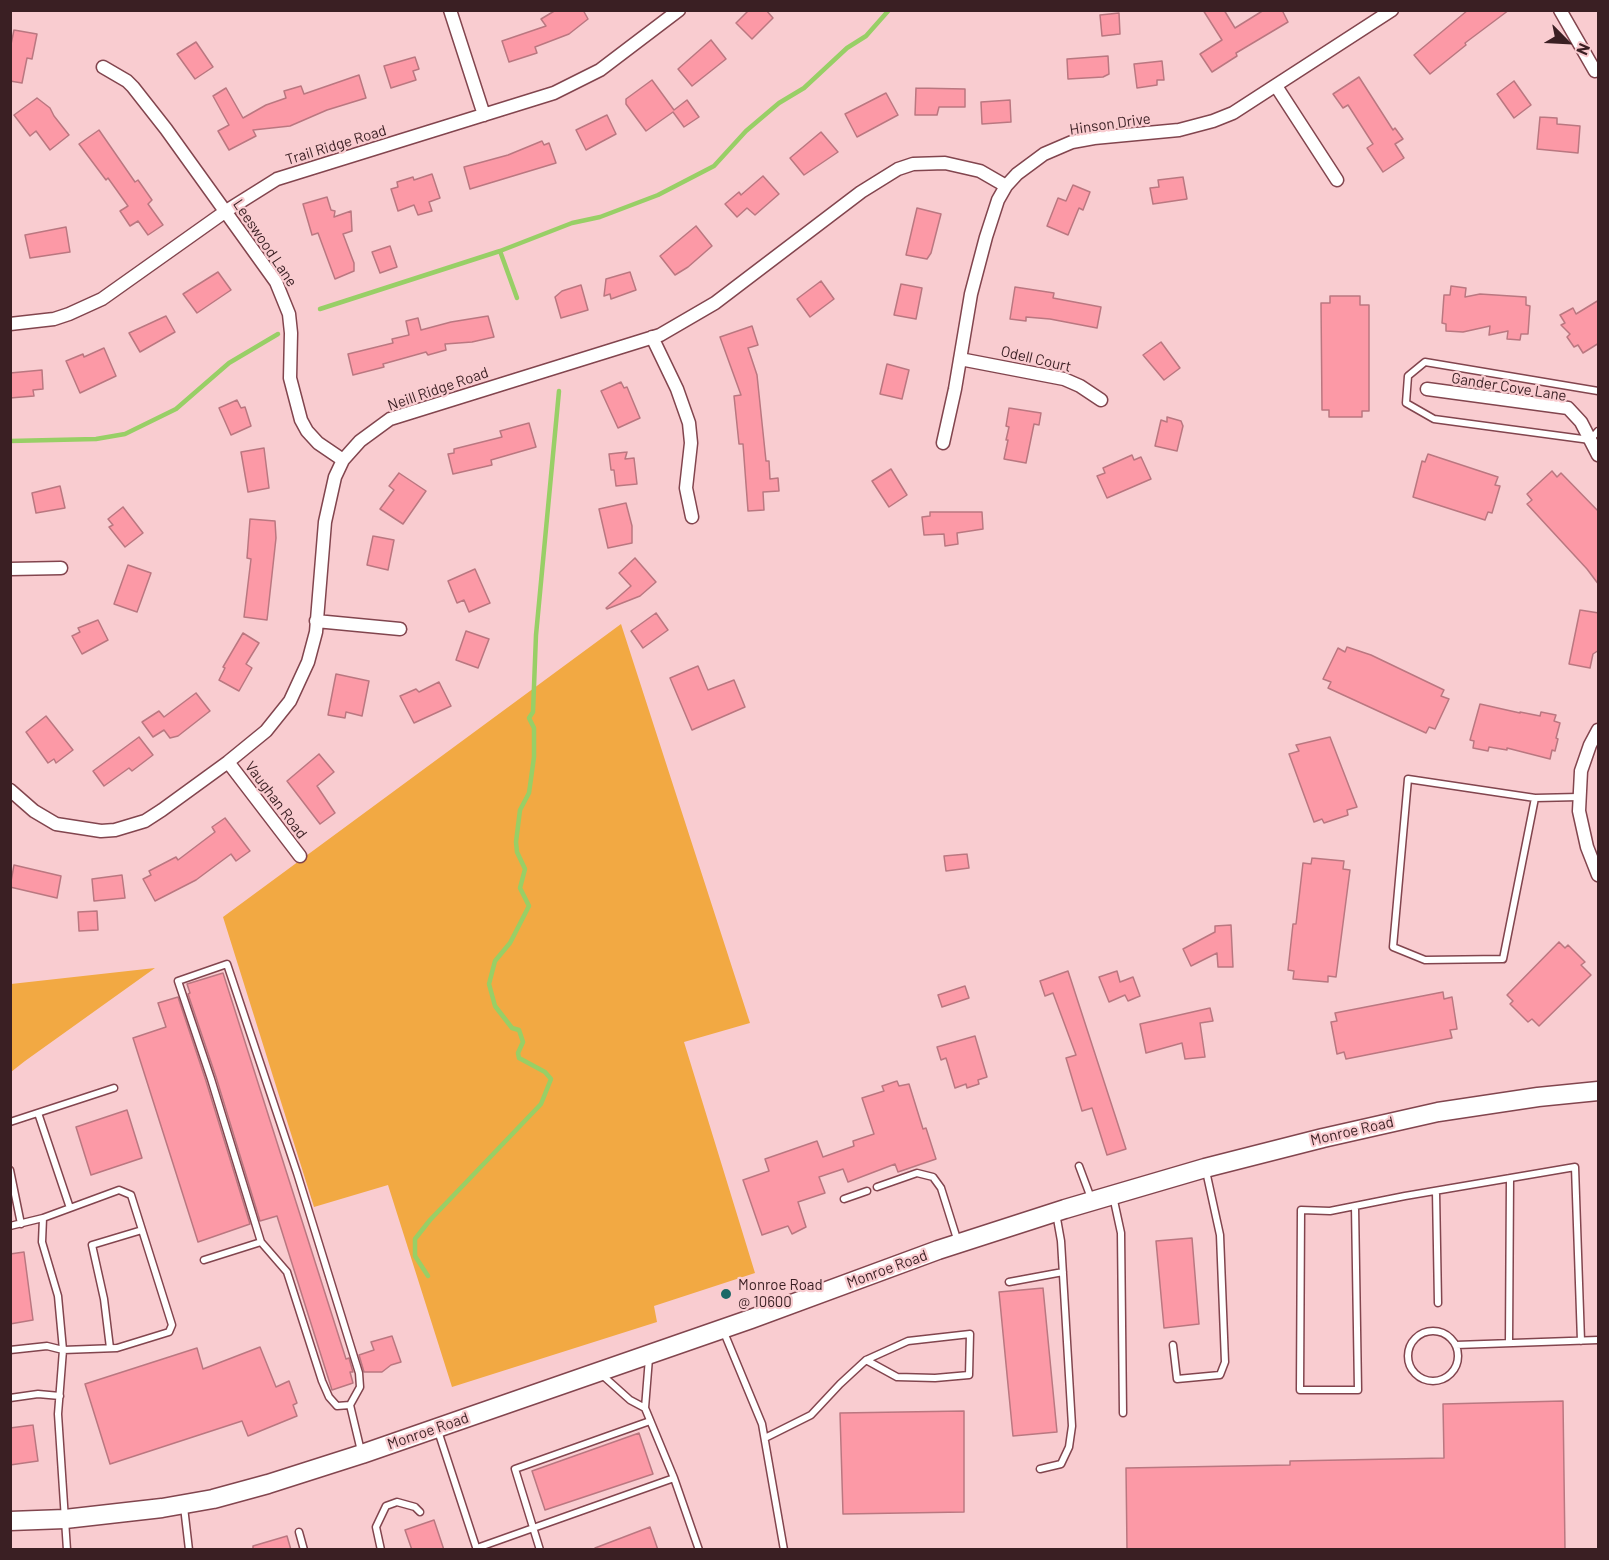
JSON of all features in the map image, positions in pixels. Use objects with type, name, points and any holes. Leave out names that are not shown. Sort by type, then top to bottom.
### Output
[{"type":"main road","name":"Monroe Road","points":[[10,1521],[65,1519],[121,1513],[213,1499],[362,1454],[958,1244],[1092,1201],[1205,1168],[1438,1112],[1599,1090]]},
{"type":"street","points":[[450,10],[484,115]]},
{"type":"street","name":"Trail Ridge Road","points":[[10,324],[54,319],[102,300],[226,212],[277,179],[554,93],[578,82],[622,54],[679,10]]},
{"type":"street","name":"Hinson Drive","points":[[943,443],[971,294],[986,237],[1006,186],[1017,174],[1044,154],[1058,148],[1094,138],[1195,127],[1233,113],[1392,10]]},
{"type":"street","points":[[1560,10],[1595,71]]},
{"type":"street","name":"Leeswood Lane","points":[[103,67],[133,87],[266,266],[284,298],[291,325],[290,378],[301,420],[318,443],[342,460]]},
{"type":"street","points":[[1276,86],[1337,180]]},
{"type":"street","name":"Neill Ridge Road","points":[[10,790],[34,812],[56,824],[101,831],[116,830],[146,821],[228,762],[266,731],[290,701],[308,662],[316,621],[324,522],[335,477],[342,460],[360,441],[390,419],[660,335],[707,309],[861,192],[898,169],[913,164],[945,163],[980,171],[1006,186]]},
{"type":"street","points":[[652,337],[689,423],[691,443],[686,488],[692,517]]},
{"type":"street","name":"Odell Court","points":[[960,359],[1065,379],[1101,400]]},
{"type":"street","name":"Gander Cove Lane","points":[[1427,389],[1568,408],[1594,436],[1599,455]]},
{"type":"street","points":[[10,569],[61,568]]},
{"type":"street","points":[[316,621],[400,629]]},
{"type":"street","points":[[1599,730],[1590,745],[1581,771],[1579,797],[1587,847],[1599,875]]},
{"type":"street","name":"Vaughan Road","points":[[228,762],[300,856]]},
{"type":"lane","points":[[1594,436],[1434,419],[1406,403],[1408,376],[1425,362],[1599,391]]},
{"type":"lane","points":[[1535,798],[1503,959],[1425,960],[1393,947],[1408,779],[1535,798],[1579,797]]},
{"type":"lane","points":[[350,1405],[337,1406],[329,1397],[287,1272],[261,1242],[178,981],[227,964],[297,1173],[359,1373],[360,1387],[350,1405],[362,1454]]},
{"type":"lane","points":[[10,1122],[114,1088]]},
{"type":"lane","points":[[38,1113],[70,1208]]},
{"type":"lane","points":[[1079,1166],[1092,1201]]},
{"type":"lane","points":[[1355,1206],[1358,1390],[1300,1390],[1301,1210],[1330,1211],[1355,1206],[1436,1191],[1575,1167],[1581,1341]]},
{"type":"lane","points":[[1173,1346],[1177,1379],[1220,1375],[1225,1362],[1220,1234],[1205,1168]]},
{"type":"lane","points":[[10,1170],[21,1224]]},
{"type":"lane","points":[[877,1187],[917,1173],[933,1178],[941,1188],[958,1244]]},
{"type":"lane","points":[[1509,1343],[1510,1178]]},
{"type":"lane","points":[[10,1226],[43,1218],[119,1190],[131,1195],[172,1325],[169,1332],[110,1348],[63,1350],[47,1346],[10,1350]]},
{"type":"lane","points":[[844,1199],[867,1191]]},
{"type":"lane","points":[[1436,1191],[1438,1303]]},
{"type":"lane","points":[[1113,1195],[1121,1233],[1123,1413]]},
{"type":"lane","points":[[1040,1469],[1061,1464],[1069,1447],[1072,1426],[1061,1241],[1056,1212]]},
{"type":"lane","points":[[43,1218],[42,1242],[58,1296],[63,1350],[58,1414],[67,1550]]},
{"type":"lane","points":[[110,1348],[105,1299],[92,1245],[142,1230]]},
{"type":"lane","points":[[204,1260],[261,1242]]},
{"type":"lane","points":[[1009,1282],[1063,1272]]},
{"type":"lane","points":[[722,1329],[762,1424],[784,1550]]},
{"type":"lane","points":[[1456,1345],[1455,1368],[1443,1378],[1435,1380],[1420,1377],[1410,1365],[1408,1356],[1410,1348],[1420,1335],[1436,1331],[1444,1333],[1456,1345],[1599,1340]]},
{"type":"lane","points":[[765,1438],[811,1415],[866,1360],[908,1341],[970,1334],[969,1375],[935,1378],[897,1377],[866,1360]]},
{"type":"lane","points":[[650,1353],[645,1408],[674,1479],[699,1550]]},
{"type":"lane","points":[[599,1372],[630,1400],[645,1408]]},
{"type":"lane","points":[[10,1398],[38,1394],[60,1396]]},
{"type":"lane","points":[[540,1550],[515,1469],[650,1421]]},
{"type":"lane","points":[[437,1427],[477,1549],[674,1479]]},
{"type":"lane","points":[[381,1550],[376,1527],[386,1506],[398,1502],[415,1507],[420,1512]]},
{"type":"lane","points":[[183,1504],[189,1550]]},
{"type":"lane","points":[[299,1532],[304,1550]]},
{"type":"shaded area","points":[[621,624],[750,1023],[684,1042],[755,1273],[654,1306],[657,1322],[452,1387],[388,1185],[314,1207],[223,917]]},
{"type":"shaded area","points":[[155,968],[25,1061],[11,1072],[11,984]]},
{"type":"building","points":[[556,10],[583,10],[588,19],[569,34],[535,47],[537,53],[509,62],[502,41],[546,26],[541,19]]},
{"type":"building","points":[[749,10],[766,10],[773,18],[752,39],[736,23]]},
{"type":"building","points":[[1203,10],[1224,10],[1235,28],[1264,10],[1282,10],[1288,22],[1236,53],[1237,56],[1212,72],[1200,54],[1222,40]]},
{"type":"building","points":[[1468,10],[1509,10],[1465,43],[1466,45],[1430,74],[1414,55]]},
{"type":"building","points":[[1119,13],[1120,34],[1102,36],[1100,15]]},
{"type":"building","points":[[14,30],[37,34],[32,59],[27,58],[22,83],[10,81],[10,49]]},
{"type":"building","points":[[711,40],[726,59],[692,86],[678,69]]},
{"type":"building","points":[[196,42],[213,67],[195,79],[177,54]]},
{"type":"building","points":[[1108,56],[1109,74],[1103,77],[1068,79],[1067,59]]},
{"type":"building","points":[[415,57],[419,69],[413,71],[416,80],[391,88],[384,66]]},
{"type":"building","points":[[1162,61],[1164,80],[1157,80],[1157,85],[1137,88],[1134,64]]},
{"type":"building","points":[[359,75],[366,98],[327,110],[290,126],[253,130],[256,136],[229,150],[218,131],[229,125],[213,96],[226,88],[243,118],[266,105],[286,98],[284,91],[301,86],[304,94]]},
{"type":"building","points":[[1359,77],[1393,130],[1395,128],[1403,139],[1395,144],[1404,158],[1383,172],[1367,148],[1373,144],[1348,105],[1343,108],[1333,94]]},
{"type":"building","points":[[652,80],[674,110],[687,100],[699,117],[684,127],[673,112],[646,131],[626,104],[626,99]]},
{"type":"building","points":[[1514,81],[1531,105],[1514,118],[1497,94]]},
{"type":"building","points":[[916,88],[965,89],[965,107],[939,107],[937,115],[915,115]]},
{"type":"building","points":[[886,93],[898,115],[857,137],[845,114]]},
{"type":"building","points":[[37,98],[50,108],[69,135],[50,150],[36,131],[30,136],[14,115]]},
{"type":"building","points":[[1010,100],[1011,122],[982,124],[981,102]]},
{"type":"building","points":[[607,115],[616,134],[586,150],[576,130]]},
{"type":"building","points":[[1540,117],[1557,118],[1557,124],[1580,126],[1578,153],[1537,149]]},
{"type":"building","points":[[99,130],[135,182],[138,180],[152,200],[148,204],[163,225],[148,235],[138,221],[130,226],[120,211],[128,206],[79,144]]},
{"type":"building","points":[[821,132],[838,152],[804,175],[790,158]]},
{"type":"building","points":[[542,141],[544,145],[549,143],[556,163],[470,189],[464,167],[508,155]]},
{"type":"building","points":[[432,174],[440,198],[429,202],[432,211],[418,215],[414,205],[398,211],[391,189],[398,187],[397,182],[413,177],[414,180]]},
{"type":"building","points":[[763,176],[779,194],[755,215],[747,208],[737,217],[725,204],[739,192],[741,195]]},
{"type":"building","points":[[1183,177],[1187,199],[1153,204],[1150,188],[1159,187],[1158,180]]},
{"type":"building","points":[[1073,185],[1090,192],[1083,210],[1079,208],[1068,235],[1047,226],[1058,198],[1066,201]]},
{"type":"building","points":[[327,197],[331,210],[335,211],[334,217],[351,211],[352,231],[343,234],[354,263],[354,271],[335,279],[318,233],[312,235],[303,204]]},
{"type":"building","points":[[917,208],[941,214],[931,253],[927,259],[906,255]]},
{"type":"building","points":[[696,226],[712,246],[675,275],[660,256]]},
{"type":"building","points":[[66,227],[70,252],[30,258],[25,235]]},
{"type":"building","points":[[390,246],[397,267],[380,273],[372,252]]},
{"type":"building","points":[[218,272],[231,290],[197,313],[183,294]]},
{"type":"building","points":[[630,272],[636,290],[611,299],[610,294],[604,296],[606,279]]},
{"type":"building","points":[[821,281],[834,299],[810,317],[797,299]]},
{"type":"building","points":[[901,284],[922,288],[916,319],[894,315]]},
{"type":"building","points":[[581,285],[588,310],[561,318],[555,297],[562,291]]},
{"type":"building","points":[[1451,286],[1466,288],[1465,297],[1480,294],[1526,297],[1526,305],[1530,306],[1528,334],[1521,334],[1520,340],[1507,339],[1508,331],[1489,335],[1490,326],[1463,332],[1446,331],[1446,324],[1442,323],[1444,295],[1450,295]]},
{"type":"building","points":[[1015,287],[1054,293],[1053,298],[1101,307],[1097,328],[1050,319],[1026,317],[1026,321],[1010,319]]},
{"type":"building","points":[[1330,296],[1360,296],[1360,305],[1369,305],[1369,411],[1362,411],[1362,417],[1329,417],[1329,410],[1322,410],[1321,303],[1330,303]]},
{"type":"building","points":[[1599,300],[1599,343],[1583,353],[1578,345],[1574,347],[1567,337],[1570,334],[1561,325],[1565,323],[1560,315],[1573,308],[1576,314]]},
{"type":"building","points":[[166,316],[175,332],[140,352],[129,333]]},
{"type":"building","points":[[488,316],[494,337],[472,342],[445,344],[446,350],[428,355],[426,352],[353,375],[348,354],[393,343],[392,339],[409,335],[406,321],[418,318],[421,330]]},
{"type":"building","points":[[752,326],[758,345],[748,348],[757,375],[766,461],[769,461],[770,479],[778,478],[779,491],[763,492],[764,510],[748,511],[743,444],[739,444],[734,396],[741,395],[720,337]]},
{"type":"building","points":[[1161,342],[1180,368],[1164,380],[1143,355]]},
{"type":"building","points":[[104,348],[116,376],[80,393],[66,361],[83,354],[84,357]]},
{"type":"building","points":[[887,364],[909,370],[902,399],[880,394]]},
{"type":"building","points":[[42,370],[43,389],[33,390],[34,396],[10,398],[10,373]]},
{"type":"building","points":[[621,382],[624,388],[627,387],[640,418],[618,428],[601,391]]},
{"type":"building","points":[[237,400],[241,408],[245,407],[251,426],[231,435],[219,408]]},
{"type":"building","points":[[1009,408],[1041,413],[1039,425],[1034,424],[1026,463],[1004,459],[1008,440],[1006,440],[1009,427],[1006,426]]},
{"type":"building","points":[[1167,417],[1181,421],[1183,426],[1177,451],[1155,446],[1161,420],[1167,422]]},
{"type":"building","points":[[529,423],[536,447],[491,460],[492,465],[453,474],[448,454],[454,453],[454,449],[502,437],[500,431]]},
{"type":"building","points":[[264,448],[269,488],[248,492],[241,452]]},
{"type":"building","points":[[627,452],[625,459],[634,458],[637,484],[616,486],[609,454]]},
{"type":"building","points":[[1428,454],[1498,477],[1495,485],[1500,486],[1492,513],[1488,512],[1485,520],[1413,497],[1422,461],[1425,462]]},
{"type":"building","points":[[1132,455],[1134,460],[1141,457],[1151,479],[1107,498],[1097,476],[1105,473],[1103,468]]},
{"type":"building","points":[[891,469],[907,495],[889,507],[872,481]]},
{"type":"building","points":[[1552,471],[1557,477],[1561,473],[1599,512],[1599,585],[1527,504],[1532,500],[1527,494]]},
{"type":"building","points":[[399,473],[426,491],[403,524],[380,509],[394,490],[389,486]]},
{"type":"building","points":[[60,486],[65,508],[36,513],[32,493]]},
{"type":"building","points":[[626,503],[632,526],[632,543],[608,548],[599,509]]},
{"type":"building","points":[[123,507],[143,533],[125,547],[109,527],[113,525],[108,519]]},
{"type":"building","points":[[930,512],[982,512],[983,529],[957,533],[958,544],[945,546],[944,534],[924,535],[922,517],[930,516]]},
{"type":"building","points":[[250,519],[275,521],[276,538],[267,620],[244,617],[251,559],[247,558]]},
{"type":"building","points":[[373,536],[394,540],[388,570],[367,565]]},
{"type":"building","points":[[635,558],[656,582],[640,596],[607,609],[631,586],[619,573]]},
{"type":"building","points":[[128,565],[151,573],[137,612],[114,604]]},
{"type":"building","points":[[475,569],[490,603],[469,612],[464,600],[457,603],[448,581]]},
{"type":"building","points":[[1580,610],[1599,613],[1599,650],[1593,654],[1590,668],[1569,664]]},
{"type":"building","points":[[656,613],[668,630],[643,648],[631,631]]},
{"type":"building","points":[[98,620],[108,640],[82,654],[72,636],[80,632],[78,628]]},
{"type":"building","points":[[466,631],[489,639],[478,668],[456,660]]},
{"type":"building","points":[[243,633],[259,643],[246,664],[252,668],[239,691],[219,680],[225,668],[223,667]]},
{"type":"building","points":[[1347,647],[1371,655],[1444,690],[1441,696],[1449,699],[1435,729],[1429,727],[1426,733],[1328,688],[1331,682],[1323,679],[1338,648],[1345,652]]},
{"type":"building","points":[[698,666],[708,690],[734,680],[745,707],[692,730],[670,678]]},
{"type":"building","points":[[336,674],[369,681],[362,716],[346,712],[345,718],[328,715]]},
{"type":"building","points":[[439,682],[451,706],[414,723],[400,696],[416,689],[419,692]]},
{"type":"building","points":[[196,693],[210,711],[178,736],[170,738],[164,730],[153,737],[142,722],[159,711],[164,717]]},
{"type":"building","points":[[1480,704],[1540,716],[1541,712],[1556,715],[1554,721],[1560,723],[1556,738],[1558,739],[1550,759],[1507,748],[1507,750],[1489,747],[1488,751],[1473,748],[1474,741],[1470,740]]},
{"type":"building","points":[[46,716],[73,750],[56,763],[54,759],[48,763],[26,732]]},
{"type":"building","points":[[139,737],[153,755],[132,771],[129,768],[104,786],[93,771]]},
{"type":"building","points":[[1330,737],[1357,807],[1347,810],[1348,815],[1324,823],[1322,819],[1314,822],[1289,754],[1299,751],[1296,745]]},
{"type":"building","points":[[319,754],[334,772],[317,786],[335,813],[320,824],[287,781]]},
{"type":"building","points":[[225,818],[250,851],[236,861],[231,854],[196,880],[155,901],[143,879],[151,875],[149,871],[176,857],[178,860],[215,832],[212,827]]},
{"type":"building","points":[[967,854],[969,868],[946,871],[944,856]]},
{"type":"building","points":[[1312,858],[1344,861],[1343,869],[1350,870],[1336,977],[1328,976],[1328,982],[1293,979],[1294,971],[1288,970],[1303,863],[1311,864]]},
{"type":"building","points":[[14,865],[61,876],[57,898],[10,887]]},
{"type":"building","points":[[122,875],[125,898],[94,901],[92,879]]},
{"type":"building","points":[[97,911],[98,930],[79,931],[78,912]]},
{"type":"building","points":[[1231,925],[1233,967],[1218,967],[1217,953],[1191,966],[1183,949],[1215,932],[1215,926]]},
{"type":"building","points":[[1559,942],[1565,948],[1568,945],[1585,962],[1581,965],[1591,975],[1539,1026],[1532,1019],[1528,1022],[1510,1004],[1513,1001],[1507,995]]},
{"type":"building","points":[[1068,971],[1126,1149],[1107,1155],[1092,1108],[1082,1111],[1066,1058],[1076,1055],[1053,993],[1045,996],[1040,981]]},
{"type":"building","points":[[1117,971],[1120,982],[1133,977],[1140,996],[1128,1001],[1125,995],[1109,1002],[1099,977]]},
{"type":"building","points":[[223,973],[346,1359],[349,1358],[353,1372],[350,1372],[353,1383],[332,1390],[277,1216],[260,1221],[188,994],[190,993],[187,984]]},
{"type":"building","points":[[965,986],[969,998],[942,1007],[938,995]]},
{"type":"building","points":[[1443,992],[1444,999],[1452,997],[1457,1029],[1450,1030],[1452,1038],[1346,1059],[1344,1052],[1337,1054],[1331,1022],[1337,1021],[1335,1013]]},
{"type":"building","points":[[178,997],[250,1224],[198,1242],[133,1038],[166,1027],[158,1003]]},
{"type":"building","points":[[1210,1008],[1213,1021],[1200,1023],[1205,1057],[1185,1059],[1182,1043],[1146,1053],[1140,1024]]},
{"type":"building","points":[[975,1036],[987,1077],[978,1080],[979,1084],[967,1088],[966,1084],[955,1088],[946,1058],[941,1060],[937,1047]]},
{"type":"building","points":[[897,1081],[899,1086],[909,1084],[923,1129],[926,1128],[936,1159],[898,1172],[895,1164],[848,1182],[843,1169],[819,1177],[825,1193],[798,1202],[806,1227],[792,1234],[788,1226],[762,1235],[743,1180],[769,1171],[765,1159],[817,1141],[823,1157],[854,1146],[853,1141],[874,1134],[862,1098],[884,1091],[882,1086]]},
{"type":"building","points":[[127,1110],[142,1158],[91,1175],[76,1127]]},
{"type":"building","points":[[1192,1238],[1199,1324],[1164,1328],[1156,1241]]},
{"type":"building","points":[[24,1252],[33,1320],[10,1324],[10,1254]]},
{"type":"building","points":[[1043,1288],[1057,1432],[1013,1436],[999,1292]]},
{"type":"building","points":[[392,1336],[401,1362],[391,1365],[382,1372],[364,1372],[359,1355],[374,1350],[371,1342]]},
{"type":"building","points":[[260,1347],[276,1387],[289,1381],[297,1403],[293,1405],[297,1416],[248,1436],[242,1421],[110,1464],[85,1384],[197,1348],[203,1369]]},
{"type":"building","points":[[1563,1401],[1565,1550],[1127,1550],[1126,1468],[1290,1465],[1290,1461],[1444,1458],[1443,1404]]},
{"type":"building","points":[[964,1411],[964,1512],[843,1514],[840,1413]]},
{"type":"building","points":[[33,1425],[38,1461],[10,1465],[10,1428]]},
{"type":"building","points":[[639,1433],[653,1474],[545,1510],[532,1471]]},
{"type":"building","points":[[434,1520],[444,1550],[412,1550],[405,1530]]},
{"type":"building","points":[[650,1527],[658,1550],[595,1550],[595,1548]]},
{"type":"building","points":[[287,1536],[291,1550],[253,1550],[253,1546]]},
{"type":"waterway","points":[[320,309],[500,251],[572,223],[600,217],[658,195],[714,166],[746,131],[779,103],[804,88],[847,48],[866,36],[889,10]]},
{"type":"waterway","points":[[500,251],[517,298]]},
{"type":"waterway","points":[[10,441],[96,439],[125,434],[176,409],[229,363],[278,334]]},
{"type":"waterway","points":[[428,1276],[415,1256],[415,1239],[430,1220],[541,1104],[551,1079],[545,1072],[519,1058],[518,1053],[523,1042],[519,1030],[512,1028],[495,1006],[489,984],[495,961],[510,943],[529,906],[520,888],[525,869],[517,852],[516,842],[520,810],[529,793],[534,757],[534,728],[529,718],[533,712],[536,635],[559,391]]},
{"type":"place","name":"Monroe Road @ 10600","points":[[726,1294]]}]
